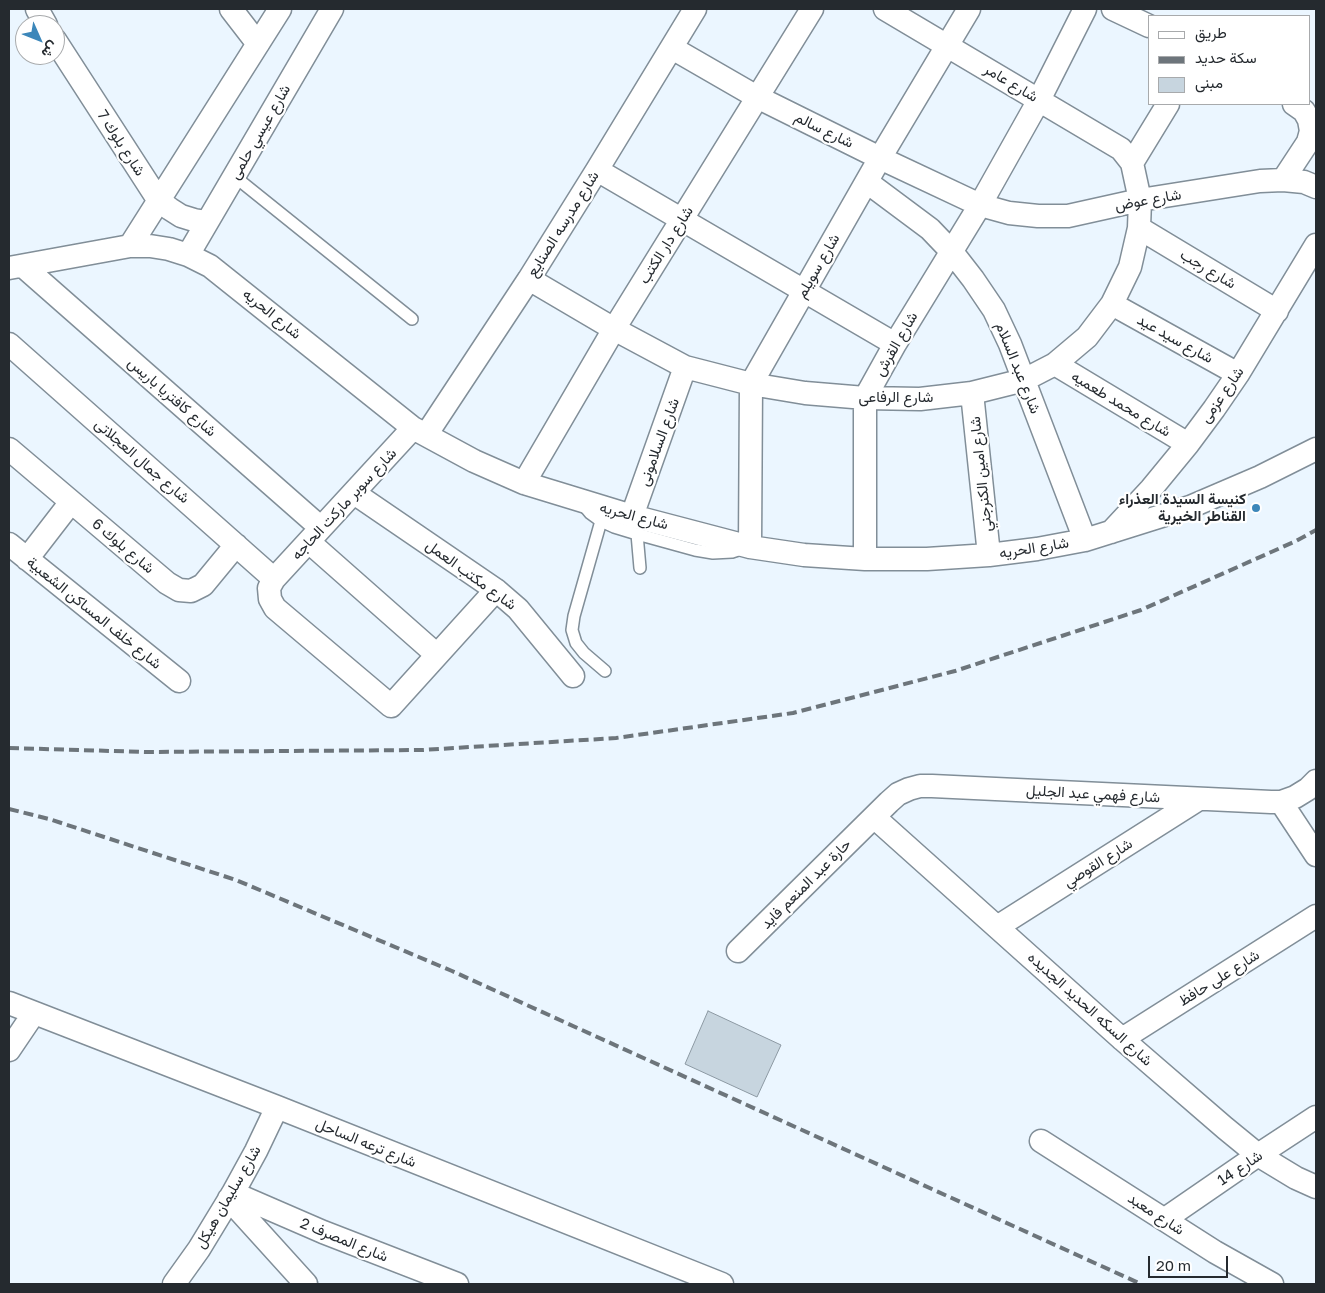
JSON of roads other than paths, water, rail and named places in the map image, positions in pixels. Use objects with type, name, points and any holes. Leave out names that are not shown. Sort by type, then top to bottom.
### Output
[{"type":"street","points":[[231,9],[258,44]]},
{"type":"street","points":[[130,246],[280,9]]},
{"type":"street","name":"شارع عيسي حلمى","points":[[188,255],[332,9]]},
{"type":"street","name":"شارع مدرسه الصنايع","points":[[419,431],[529,279],[695,9]]},
{"type":"street","name":"شارع دار الكتب","points":[[524,483],[614,329],[812,9]]},
{"type":"street","name":"شارع عامر","points":[[884,9],[1121,149],[1132,163]]},
{"type":"street","name":"شارع سويلم","points":[[750,547],[751,384],[880,158],[968,9]]},
{"type":"street","name":"شارع القرش","points":[[865,559],[865,398],[894,344],[980,205],[1039,100],[1085,9]]},
{"type":"street","points":[[1113,9],[1148,26]]},
{"type":"street","name":"شارع سالم","points":[[672,48],[757,97],[980,205]]},
{"type":"street","name":"شارع بلوك 7","points":[[65,55],[159,201],[181,216],[207,222]]},
{"type":"street","points":[[1132,163],[1167,105]]},
{"type":"street","points":[[1283,180],[1308,142],[1310,131],[1309,120],[1304,111],[1295,105]]},
{"type":"street","name":"شارع الرفاعى","points":[[529,279],[614,329],[685,367],[751,384],[865,398],[920,399],[972,393],[1024,380],[1054,364],[1087,337],[1112,304],[1130,267],[1139,228],[1140,200],[1132,163]]},
{"type":"street","points":[[597,170],[894,344]]},
{"type":"street","name":"شارع عوض","points":[[980,205],[1009,213],[1038,216],[1068,216],[1140,200],[1260,181],[1283,180],[1304,182],[1316,187]]},
{"type":"street","name":"شارع عبد السلام","points":[[867,182],[930,229],[952,252],[994,310],[1010,344],[1085,540]]},
{"type":"street","name":"شارع رجب","points":[[1139,228],[1276,311]]},
{"type":"street","name":"شارع عزمى","points":[[1110,533],[1188,444],[1238,374],[1316,245]]},
{"type":"street","name":"شارع الحريه","points":[[16,267],[130,246],[170,249],[188,255],[217,270],[419,431],[474,461],[524,483],[580,502],[635,525],[750,547],[804,555],[865,559],[927,559],[989,555],[1085,540],[1190,507],[1260,477],[1316,449]]},
{"type":"street","name":"شارع كافتريا باريس","points":[[16,267],[315,535],[437,655]]},
{"type":"street","name":"شارع سيد عيد","points":[[1112,304],[1238,374]]},
{"type":"street","name":"شارع جمال العجلاتى","points":[[9,344],[274,579]]},
{"type":"street","name":"شارع محمد طعميه","points":[[1054,364],[1188,444]]},
{"type":"street","name":"شارع السلامونى","points":[[635,525],[685,367]]},
{"type":"street","name":"شارع امين الكنرجني","points":[[972,393],[989,555]]},
{"type":"street","name":"شارع سوبر ماركت الحاجه","points":[[274,579],[354,493],[419,431]]},
{"type":"street","name":"شارع بلوك 6","points":[[9,449],[167,583],[179,590],[191,591],[204,585],[236,545]]},
{"type":"street","name":"شارع مكتب العمل","points":[[354,493],[496,590],[518,609],[572,676]]},
{"type":"street","points":[[27,559],[71,502]]},
{"type":"street","name":"شارع خلف المساكن الشعبية","points":[[9,544],[179,681]]},
{"type":"street","points":[[274,579],[269,588],[270,599],[275,608],[390,706],[496,590]]},
{"type":"street","name":"شارع فهمي عبد الجليل","points":[[874,816],[898,794],[920,786],[1281,802],[1295,797],[1308,789],[1316,781]]},
{"type":"street","name":"شارع القوصي","points":[[997,927],[1199,799]]},
{"type":"street","points":[[1281,802],[1316,855]]},
{"type":"street","name":"شارع السكه الحديد الجديده","points":[[874,816],[1122,1039],[1225,1128],[1258,1155],[1296,1178],[1316,1186]]},
{"type":"street","name":"حارة عبد المنعم فايد","points":[[738,951],[874,816]]},
{"type":"street","name":"شارع على حافظ","points":[[1122,1039],[1316,916]]},
{"type":"street","name":"شارع ترعه الساحل","points":[[9,1003],[277,1107],[722,1284]]},
{"type":"street","points":[[9,1050],[34,1013]]},
{"type":"street","name":"شارع سليمان هيكل","points":[[174,1284],[231,1196],[256,1151],[277,1107]]},
{"type":"street","name":"شارع 14","points":[[1165,1219],[1316,1118]]},
{"type":"street","name":"شارع معبد","points":[[1041,1141],[1215,1252],[1272,1284]]},
{"type":"street","points":[[231,1196],[306,1284]]},
{"type":"street","name":"شارع المصرف 2","points":[[231,1196],[457,1284]]},
{"type":"lane","points":[[234,176],[412,319]]},
{"type":"lane","points":[[580,502],[590,513],[614,527],[635,525],[640,568]]},
{"type":"lane","points":[[601,521],[574,616],[572,630],[576,643],[584,653],[605,671]]},
{"type":"railway","points":[[9,748],[147,752],[422,750],[616,738],[793,713],[955,671],[1141,610],[1296,541],[1316,530]]},
{"type":"railway","points":[[9,809],[49,819],[236,880],[452,971],[1141,1284]]},
{"type":"place","name":"كنيسة السيدة العذراء القناطر الخيرية","points":[[1256,508]]}]
